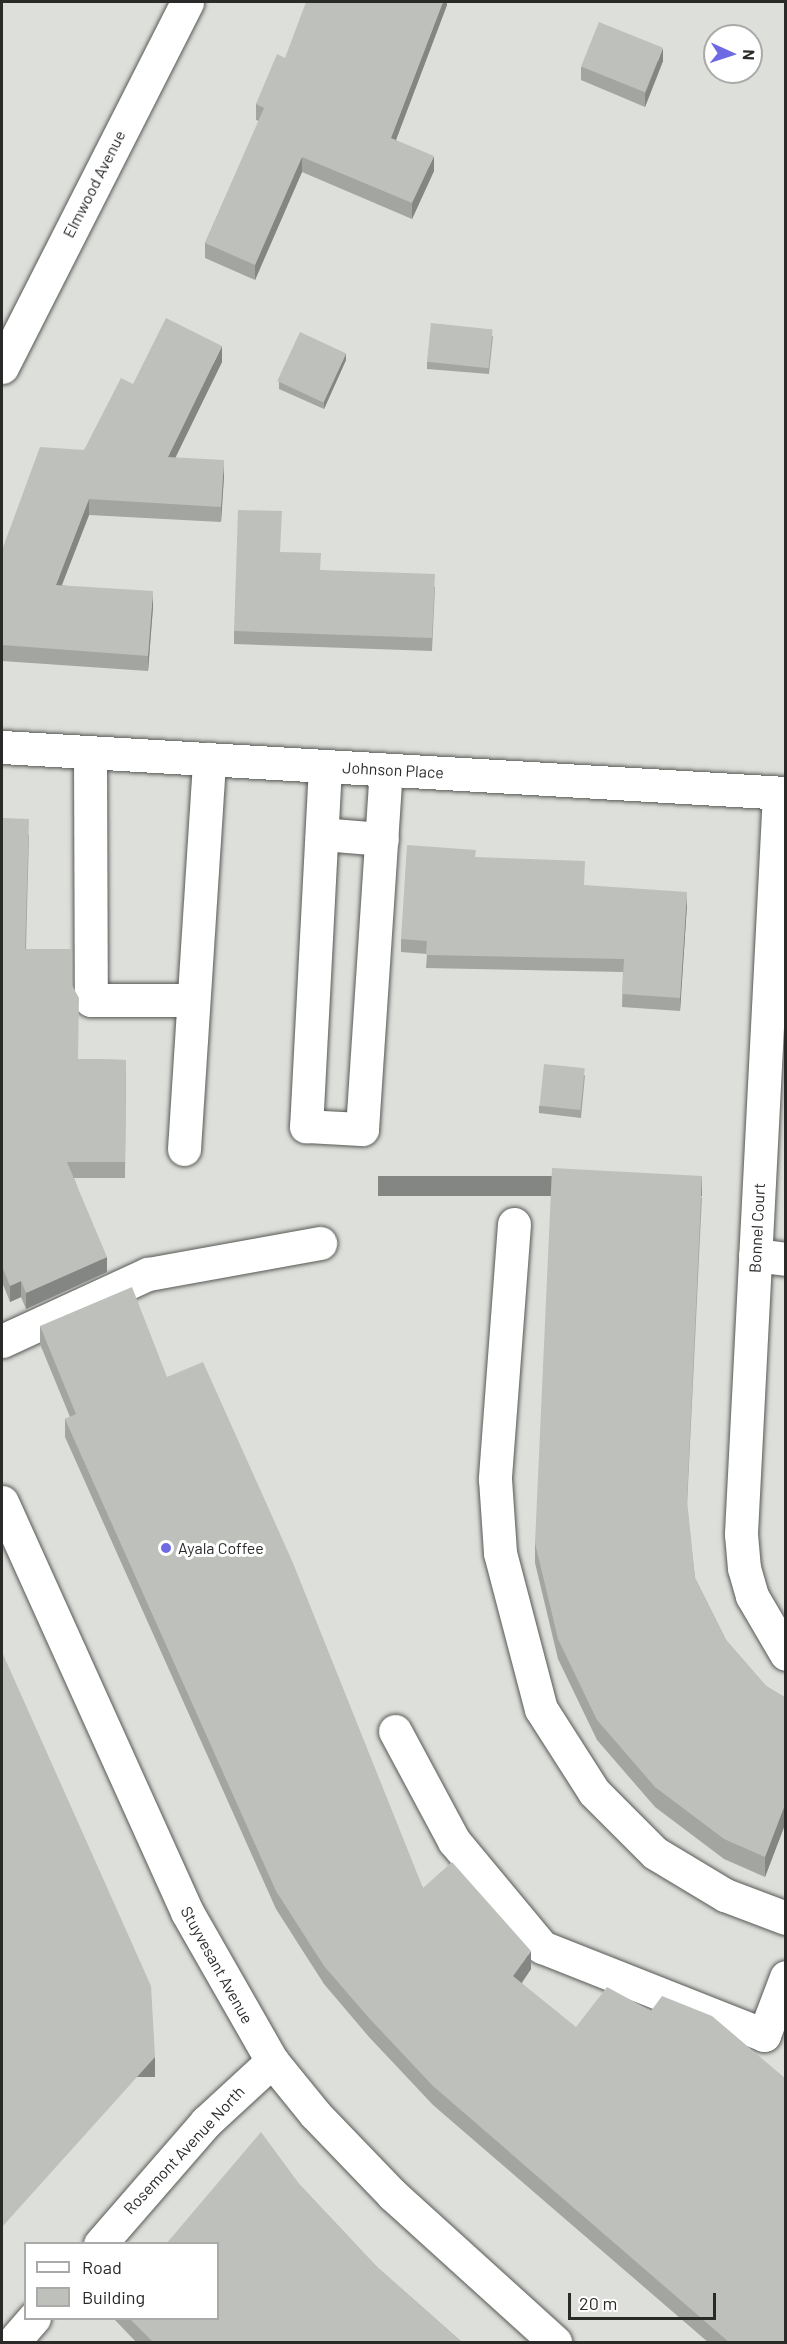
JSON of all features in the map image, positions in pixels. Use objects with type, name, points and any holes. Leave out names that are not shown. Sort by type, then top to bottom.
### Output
[{"type":"street","name":"Elmwood Avenue","points":[[2,367],[14,314],[187,2]]},
{"type":"street","name":"Johnson Place","points":[[2,747],[782,793]]},
{"type":"street","points":[[90,753],[91,1000],[192,1000]]},
{"type":"street","points":[[184,1149],[209,759]]},
{"type":"street","points":[[325,766],[306,1126],[362,1129],[386,770]]},
{"type":"street","name":"Bonnel Court","points":[[782,793],[770,1257],[742,1498],[744,1568],[766,1625],[786,1654]]},
{"type":"street","points":[[322,834],[382,838]]},
{"type":"street","points":[[514,1224],[495,1479],[500,1553],[541,1709],[594,1792],[655,1853],[725,1895],[786,1918]]},
{"type":"street","points":[[2,1341],[148,1275],[320,1243]]},
{"type":"street","name":"Stuyvesant Avenue","points":[[2,1502],[187,1912],[272,2061],[315,2114],[393,2195],[555,2343]]},
{"type":"street","points":[[395,1731],[454,1842],[542,1947],[764,2035],[786,1977]]},
{"type":"street","name":"Rosemont Avenue North","points":[[102,2242],[206,2122],[272,2061]]},
{"type":"street","points":[[13,2343],[33,2320]]},
{"type":"building","points":[[306,2],[443,2],[391,138],[434,156],[412,203],[302,157],[255,265],[205,243],[264,108],[256,104],[277,54],[285,58]]},
{"type":"building","points":[[599,22],[663,48],[645,92],[581,67]]},
{"type":"building","points":[[166,318],[222,346],[168,457],[224,460],[221,507],[89,499],[56,585],[153,591],[148,656],[2,645],[2,550],[40,447],[84,450],[121,378],[133,384]]},
{"type":"building","points":[[431,323],[493,329],[489,368],[427,362]]},
{"type":"building","points":[[300,332],[346,354],[323,402],[277,381]]},
{"type":"building","points":[[238,510],[282,511],[280,552],[321,553],[320,570],[435,574],[432,638],[234,631]]},
{"type":"building","points":[[2,818],[29,819],[25,949],[72,949],[72,985],[79,998],[78,1059],[126,1060],[125,1162],[67,1162],[107,1257],[26,1293],[21,1281],[10,1286],[2,1266]]},
{"type":"building","points":[[407,845],[476,850],[475,857],[585,861],[584,885],[687,892],[680,998],[622,994],[624,959],[426,955],[427,941],[401,939]]},
{"type":"building","points":[[544,1064],[585,1068],[580,1110],[540,1106]]},
{"type":"building","points":[[552,1168],[702,1176],[687,1500],[695,1578],[726,1640],[766,1686],[786,1698],[786,1802],[765,1857],[724,1839],[655,1787],[597,1720],[558,1639],[535,1543]]},
{"type":"building","points":[[132,1287],[167,1377],[203,1362],[293,1563],[423,1888],[452,1862],[531,1951],[513,1976],[576,2027],[607,1987],[651,2011],[662,1996],[712,2016],[786,2079],[786,2343],[730,2343],[433,2086],[324,1966],[276,1891],[65,1419],[76,1414],[40,1326]]},
{"type":"building","points":[[2,1652],[151,1986],[155,2057],[2,2227]]},
{"type":"building","points":[[261,2132],[300,2185],[377,2267],[463,2343],[154,2343],[131,2320],[219,2320],[219,2242],[168,2242]]},
{"type":"place","name":"Ayala Coffee","points":[[166,1548]]}]
